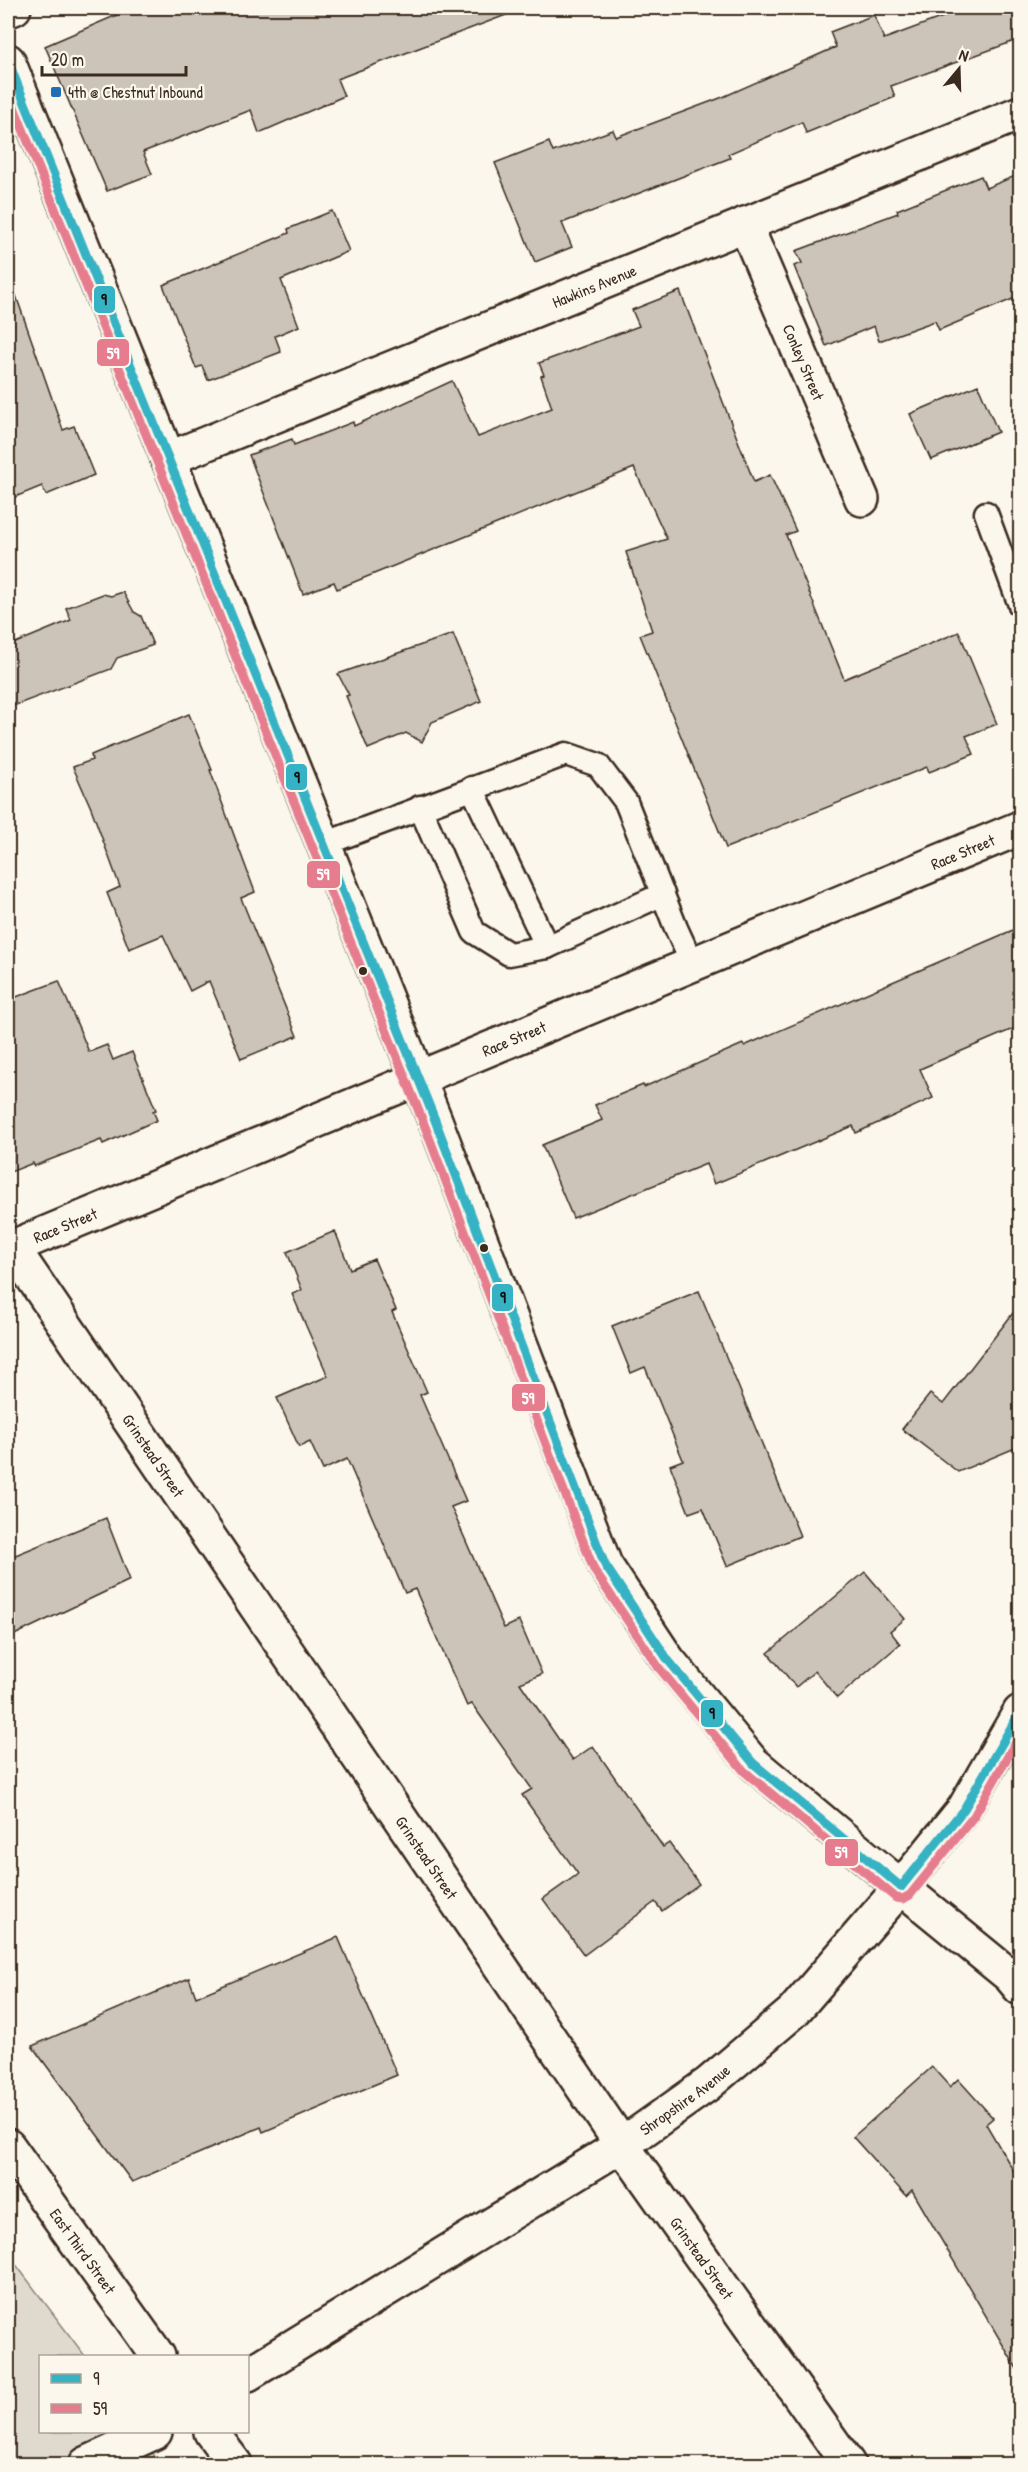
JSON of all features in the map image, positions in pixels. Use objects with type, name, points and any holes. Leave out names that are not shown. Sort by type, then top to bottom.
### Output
[{"type":"street","points":[[8,10],[15,8]]},
{"type":"street","points":[[8,61],[418,1077],[605,1565],[668,1660],[753,1762],[1010,1976],[1020,1988]]},
{"type":"street","name":"Hawkins Avenue","points":[[168,459],[1020,113]]},
{"type":"street","name":"Conley Street","points":[[745,224],[862,499]]},
{"type":"street","name":"Race Street","points":[[10,1248],[1020,828]]},
{"type":"street","name":"Grinstead Street","points":[[10,1248],[622,2145],[848,2464]]},
{"type":"street","name":"Shropshire Avenue","points":[[249,2373],[622,2145],[708,2084],[793,2012],[901,1887],[964,1809],[1020,1712]]},
{"type":"street","name":"East Third Street","points":[[8,2146],[157,2355]]},
{"type":"street","points":[[86,2464],[152,2433]]},
{"type":"street","points":[[212,2433],[235,2464]]},
{"type":"lane","points":[[986,513],[1020,605]]},
{"type":"lane","points":[[324,844],[566,754],[598,765],[626,802],[692,963]]},
{"type":"lane","points":[[472,788],[547,947]]},
{"type":"lane","points":[[420,807],[474,932],[509,954],[547,947],[663,894]]},
{"type":"shaded area","points":[[8,2254],[84,2355],[39,2355],[39,2433],[142,2433],[159,2464],[8,2464]]},
{"type":"building","points":[[133,8],[513,8],[514,12],[337,79],[344,96],[259,133],[251,110],[143,152],[152,174],[107,191],[45,46]]},
{"type":"building","points":[[967,8],[1020,8],[1020,39],[891,86],[895,97],[806,133],[802,122],[728,154],[730,158],[562,223],[572,247],[535,262],[495,163],[549,142],[553,152],[613,130],[616,137],[723,97],[836,47],[830,32],[874,15],[884,39]]},
{"type":"building","points":[[1020,174],[1020,296],[939,330],[935,321],[879,341],[874,326],[826,346],[794,266],[802,263],[796,251],[898,213],[897,210],[981,176],[986,188]]},
{"type":"building","points":[[332,211],[349,251],[281,280],[299,326],[275,336],[281,352],[208,380],[202,366],[196,368],[163,285],[289,233],[288,229]]},
{"type":"building","points":[[13,287],[63,430],[74,426],[94,475],[46,495],[42,486],[8,500],[8,288]]},
{"type":"building","points":[[680,291],[754,482],[770,475],[796,531],[786,535],[844,679],[959,632],[997,724],[966,736],[974,754],[929,772],[927,767],[726,848],[640,635],[652,631],[626,552],[667,539],[634,468],[337,589],[334,582],[303,594],[249,455],[292,439],[294,445],[353,422],[354,426],[452,381],[478,437],[552,408],[539,363],[639,326],[632,310]]},
{"type":"building","points":[[978,385],[998,432],[931,460],[910,414]]},
{"type":"building","points":[[123,592],[134,612],[141,616],[153,645],[117,658],[111,669],[8,708],[8,646],[71,620],[66,608],[103,594],[111,596]]},
{"type":"building","points":[[453,634],[481,701],[432,722],[422,742],[406,733],[368,749],[346,696],[349,695],[338,674]]},
{"type":"building","points":[[189,714],[212,770],[210,770],[255,892],[241,898],[297,1036],[241,1059],[209,981],[190,991],[163,935],[129,949],[107,893],[120,887],[91,808],[73,767],[92,760],[91,755]]},
{"type":"building","points":[[1020,927],[1020,1026],[920,1069],[933,1098],[856,1133],[853,1126],[714,1184],[706,1164],[573,1218],[542,1145],[602,1120],[595,1105],[643,1085],[644,1087],[743,1044],[744,1046]]},
{"type":"building","points":[[59,981],[89,1052],[107,1045],[113,1060],[132,1052],[156,1110],[153,1111],[157,1120],[103,1144],[101,1140],[34,1166],[33,1163],[8,1173],[8,1000]]},
{"type":"building","points":[[335,1231],[350,1269],[374,1259],[396,1310],[392,1312],[427,1392],[420,1395],[466,1501],[451,1507],[504,1628],[519,1621],[542,1674],[520,1683],[573,1760],[593,1746],[663,1847],[669,1843],[699,1884],[662,1911],[655,1902],[584,1955],[543,1899],[578,1874],[522,1795],[532,1789],[472,1704],[467,1706],[415,1589],[405,1593],[347,1459],[323,1470],[310,1442],[299,1447],[277,1398],[328,1376],[292,1294],[302,1290],[287,1252]]},
{"type":"building","points":[[699,1291],[800,1536],[727,1566],[703,1508],[689,1513],[670,1465],[683,1460],[645,1367],[631,1373],[612,1326]]},
{"type":"building","points":[[1020,1304],[1020,1446],[958,1472],[902,1429],[930,1394],[943,1404]]},
{"type":"building","points":[[106,1518],[130,1580],[8,1638],[8,1558]]},
{"type":"building","points":[[865,1572],[905,1619],[890,1631],[900,1644],[837,1698],[815,1671],[796,1687],[768,1653]]},
{"type":"building","points":[[338,1937],[397,2075],[263,2132],[261,2127],[132,2182],[32,2046],[189,1978],[196,1997]]},
{"type":"building","points":[[932,2067],[950,2087],[958,2079],[993,2118],[986,2124],[1020,2182],[1020,2374],[912,2190],[906,2196],[853,2137]]},
{"type":"transit line","name":"9","points":[[8,61],[435,1120],[605,1565],[668,1660],[753,1763],[901,1887]]},
{"type":"transit line","name":"59","points":[[8,92],[424,1124],[594,1570],[659,1668],[744,1771],[896,1898],[903,1899],[910,1895],[974,1816],[1020,1735]]},
{"type":"transit line","name":"9","points":[[901,1887],[964,1809],[1020,1712]]},
{"type":"place","name":"4th @ Chestnut Inbound","points":[[56,92]]}]
